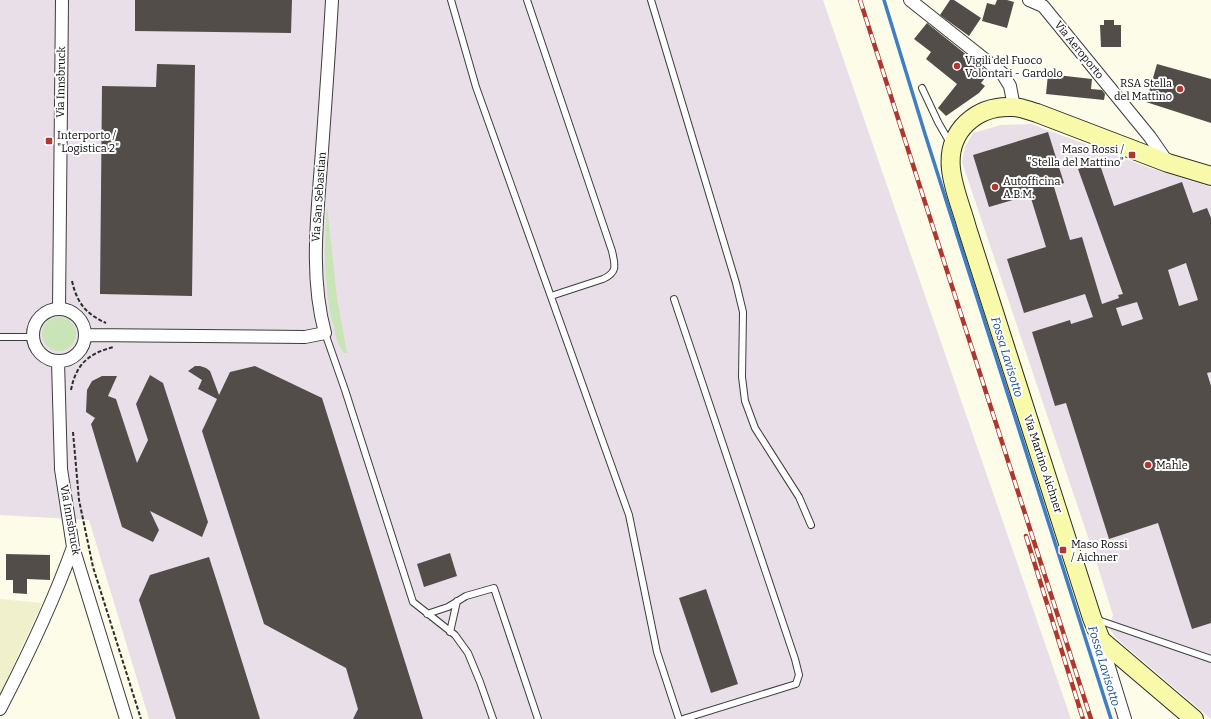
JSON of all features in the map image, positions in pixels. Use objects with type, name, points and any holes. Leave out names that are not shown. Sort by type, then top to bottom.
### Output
[{"type":"street","name":"Via Innsbruck","points":[[59,308],[62,0]]},
{"type":"street","name":"Via San Sebastian","points":[[326,333],[317,294],[316,246],[332,0]]},
{"type":"street","points":[[910,0],[1002,73],[1010,86],[1014,107],[1036,113],[1168,163],[1211,176]]},
{"type":"street","name":"Via Aeroporto","points":[[1029,0],[1043,6],[1150,137],[1168,163]]},
{"type":"street","name":"Via Martino Aichner","points":[[1014,107],[999,107],[984,112],[973,117],[963,126],[952,148],[951,170],[960,206],[1092,618],[1101,640],[1125,719]]},
{"type":"street","points":[[59,308],[67,309],[78,316],[85,327],[86,335],[82,347],[74,357],[58,361],[50,360],[38,351],[33,336],[37,320],[50,310],[59,308]]},
{"type":"street","points":[[86,335],[305,338],[326,333]]},
{"type":"street","name":"Via Innsbruck","points":[[58,361],[61,469],[72,547],[126,719]]},
{"type":"street","points":[[0,710],[24,663],[64,572],[72,547]]},
{"type":"street","points":[[1101,640],[1194,719]]},
{"type":"lane","points":[[451,0],[476,86],[629,515],[657,652],[679,719]]},
{"type":"lane","points":[[527,0],[612,251],[615,266],[611,276],[603,280],[551,296]]},
{"type":"lane","points":[[651,0],[736,283],[743,312],[742,377],[745,401],[755,428],[799,498],[811,525]]},
{"type":"lane","points":[[922,88],[952,148]]},
{"type":"lane","points":[[674,299],[795,658],[798,675],[796,684],[683,719]]},
{"type":"lane","name":"Via San Sebastian","points":[[326,333],[413,602],[454,635],[468,653],[480,682],[492,719]]},
{"type":"lane","points":[[0,337],[33,336]]},
{"type":"lane","points":[[427,614],[448,607],[466,596],[494,588],[538,719]]},
{"type":"lane","points":[[450,632],[457,601]]},
{"type":"lane","points":[[1092,618],[1211,659]]},
{"type":"path","points":[[71,278],[80,303],[93,317],[108,324]]},
{"type":"path","points":[[71,392],[75,374],[85,360],[100,351],[117,347]]},
{"type":"path","points":[[72,431],[79,500],[93,567],[141,719]]},
{"type":"shaded area","points":[[0,0],[823,0],[1071,719],[149,719],[89,520],[0,515]]},
{"type":"shaded area","points":[[1031,124],[1150,168],[1211,187],[1211,719],[1118,640],[1109,629],[1113,615],[962,162],[965,147],[973,133],[1001,125]]},
{"type":"green space","points":[[327,205],[337,298],[347,353],[344,353],[340,347],[330,313],[325,267]]},
{"type":"green space","points":[[56,317],[62,317],[71,322],[75,328],[75,340],[71,346],[62,351],[56,351],[47,346],[42,337],[42,331],[47,322]]},
{"type":"green space","points":[[0,599],[42,603],[0,695]]},
{"type":"building","points":[[135,0],[292,0],[291,33],[135,31]]},
{"type":"building","points":[[950,0],[954,0],[981,18],[969,36],[940,15]]},
{"type":"building","points":[[997,0],[1014,2],[1007,28],[982,21],[987,3],[995,5]]},
{"type":"building","points":[[1104,20],[1114,20],[1114,25],[1121,25],[1121,47],[1101,47],[1100,25],[1104,25]]},
{"type":"building","name":"Vigili del Fuoco Volontari - Gardolo","points":[[927,23],[989,73],[981,83],[985,86],[979,93],[946,116],[938,108],[957,84],[926,59],[931,52],[914,39]]},
{"type":"building","points":[[157,64],[195,65],[192,296],[100,294],[102,86],[156,87]]},
{"type":"building","name":"RSA Stella del Mattino","points":[[1157,64],[1211,79],[1211,123],[1146,102]]},
{"type":"building","points":[[1048,74],[1092,79],[1091,89],[1102,90],[1105,94],[1104,100],[1046,94]]},
{"type":"building","points":[[1048,132],[1064,183],[1054,187],[1070,240],[1082,237],[1102,304],[1119,298],[1118,295],[1123,294],[1078,169],[1099,162],[1114,206],[1182,182],[1193,213],[1207,208],[1211,218],[1211,372],[1207,373],[1211,386],[1211,623],[1192,629],[1158,523],[1109,539],[1066,403],[1055,406],[1032,332],[1070,320],[1071,324],[1093,317],[1085,294],[1024,313],[1007,259],[1046,247],[1030,195],[989,207],[973,155]],"holes":[[[1186,263],[1198,300],[1179,306],[1168,270]],[[1137,302],[1143,319],[1122,326],[1116,308]]]},
{"type":"building","points":[[195,366],[206,368],[210,371],[219,395],[230,372],[255,366],[322,398],[423,719],[353,719],[358,709],[346,668],[264,624],[202,431],[217,399],[198,389],[202,380],[188,371]]},
{"type":"building","points":[[150,375],[163,383],[208,522],[202,537],[150,511],[159,530],[153,542],[122,527],[91,424],[95,418],[86,412],[87,390],[92,381],[102,376],[117,376],[108,396],[116,399],[137,463],[148,440],[136,404]]},
{"type":"building","points":[[450,553],[457,576],[424,587],[417,564]]},
{"type":"building","points":[[6,554],[50,555],[50,580],[27,579],[27,594],[13,593],[13,580],[6,580]]},
{"type":"building","points":[[209,557],[260,719],[176,719],[139,600],[150,575]]},
{"type":"building","points":[[706,589],[738,684],[711,693],[679,598]]},
{"type":"waterway","name":"Fossa Lavisotto","points":[[884,0],[925,134],[1111,719]]},
{"type":"railway","points":[[860,0],[1091,719]]},
{"type":"railway","points":[[1026,536],[1083,719]]},
{"type":"place","name":"Vigili del Fuoco Volontari - Gardolo","points":[[957,66]]},
{"type":"place","name":"RSA Stella del Mattino","points":[[1180,89]]},
{"type":"place","name":"Interporto / \"Logistica 2\"","points":[[49,141]]},
{"type":"place","name":"Maso Rossi / \"Stella del Mattino\"","points":[[1132,155]]},
{"type":"place","name":"Autofficina A.B.M.","points":[[995,187]]},
{"type":"place","name":"Mahle","points":[[1148,465]]},
{"type":"place","name":"Maso Rossi / Aichner","points":[[1063,550]]}]
